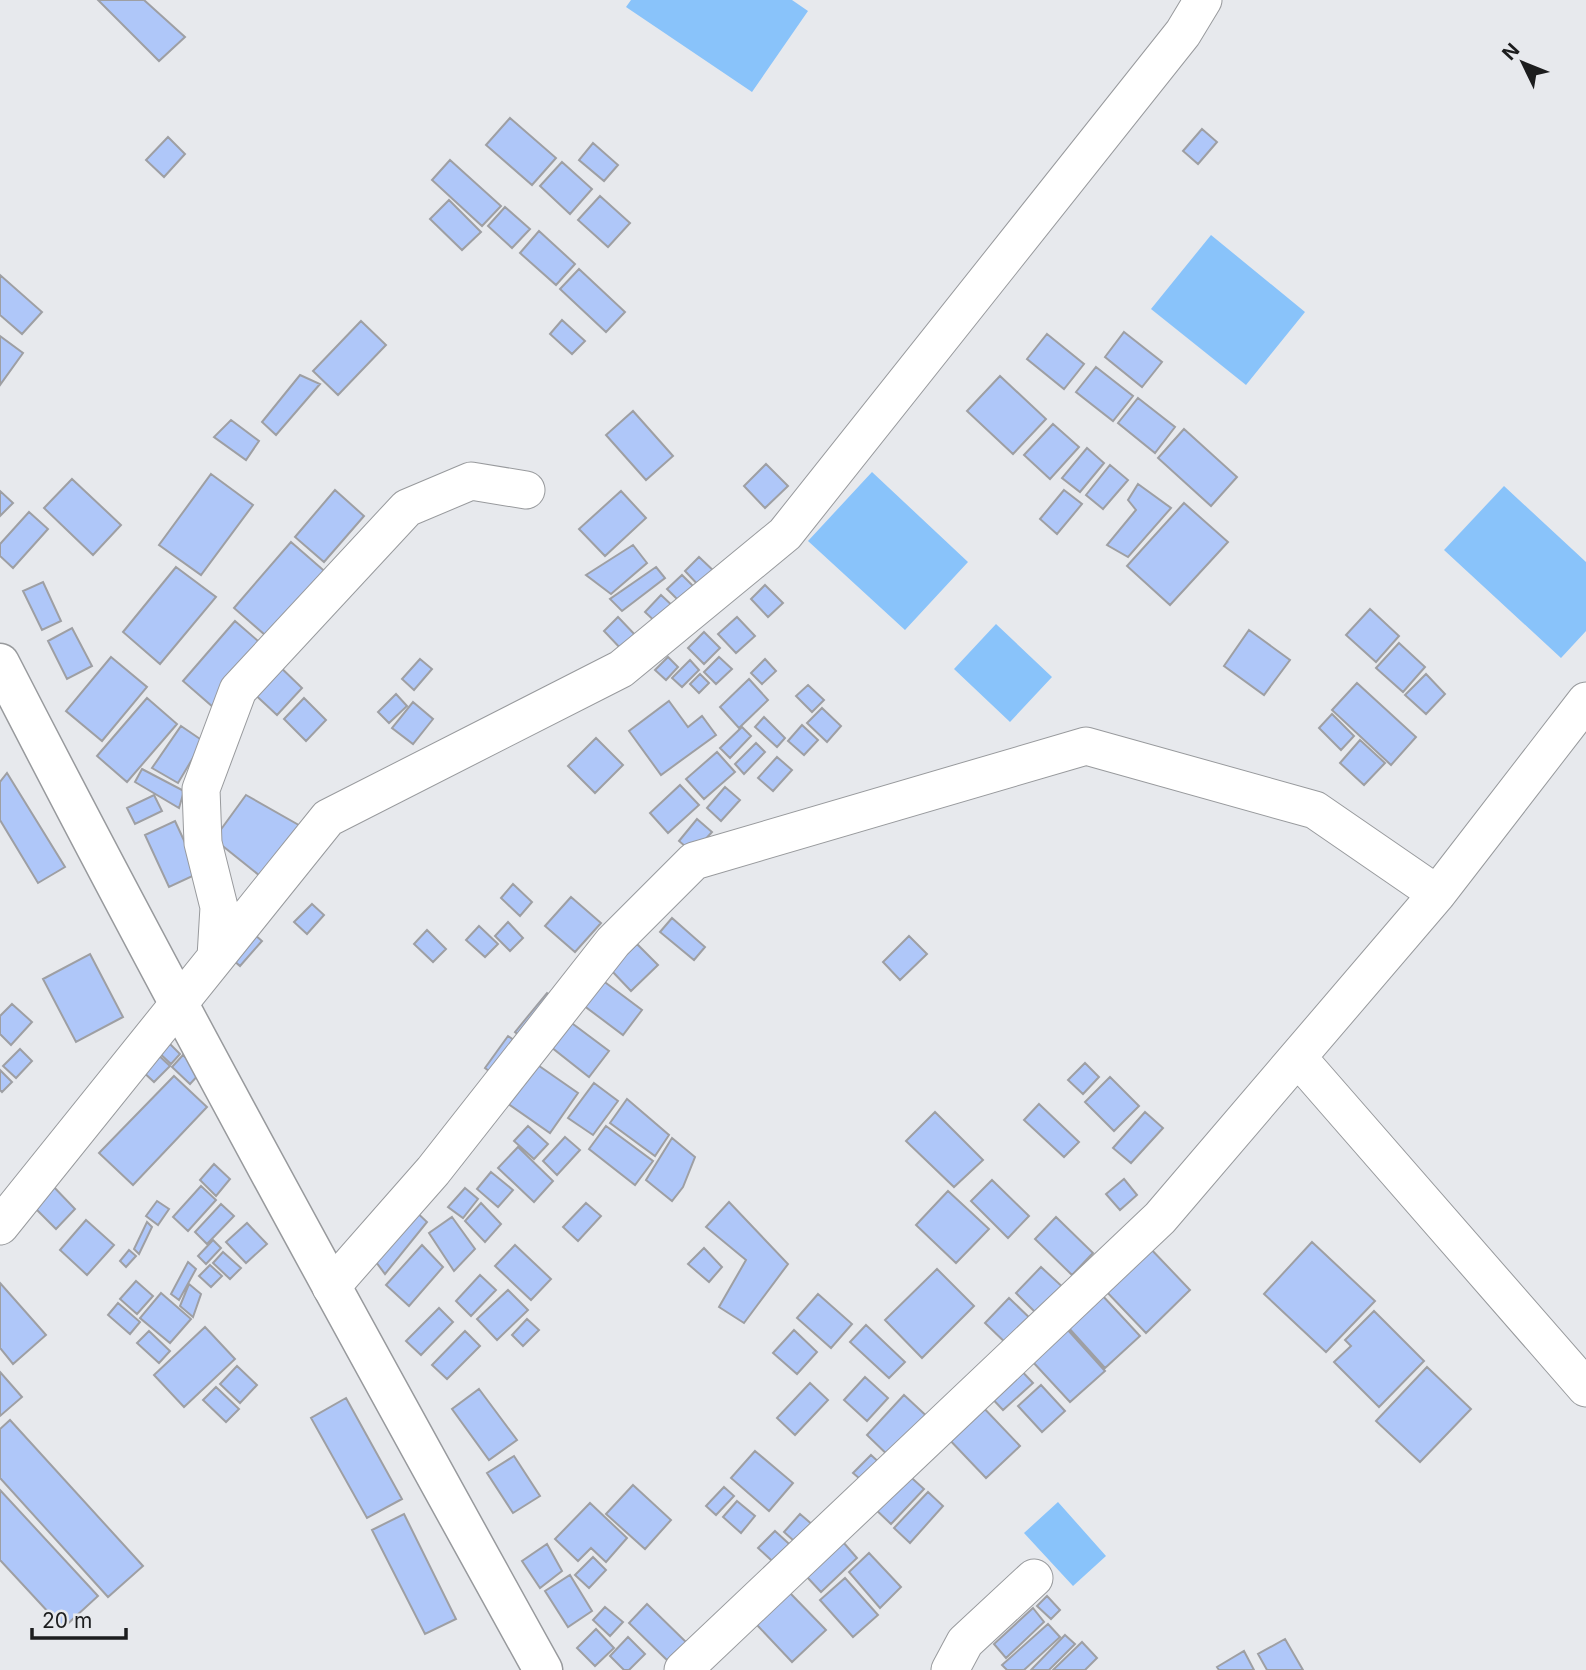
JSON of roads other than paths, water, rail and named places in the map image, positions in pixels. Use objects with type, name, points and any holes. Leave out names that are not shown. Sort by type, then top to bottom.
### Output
[{"type":"highway","points":[[0,663],[178,1004],[543,1670]]},
{"type":"street","points":[[0,1226],[328,818],[621,669],[785,534],[1183,33],[1203,0]]},
{"type":"street","points":[[216,957],[219,907],[202,844],[201,789],[238,690],[407,509],[471,481],[526,490]]},
{"type":"street","points":[[683,1670],[1160,1218],[1299,1059],[1437,894],[1586,701]]},
{"type":"street","points":[[331,1287],[433,1171],[613,942],[694,861],[1086,746],[1315,810],[1437,894]]},
{"type":"street","points":[[1299,1059],[1586,1388]]},
{"type":"street","points":[[950,1670],[965,1642],[1034,1578]]},
{"type":"water","points":[[631,0],[792,0],[808,11],[752,92],[626,7]]},
{"type":"water","points":[[1211,235],[1305,312],[1246,385],[1151,309]]},
{"type":"water","points":[[872,472],[968,562],[905,630],[808,541]]},
{"type":"water","points":[[1504,486],[1586,562],[1586,631],[1561,658],[1444,550]]},
{"type":"water","points":[[996,624],[1052,677],[1010,722],[954,669]]},
{"type":"water","points":[[1058,1502],[1106,1556],[1073,1586],[1024,1533]]}]
